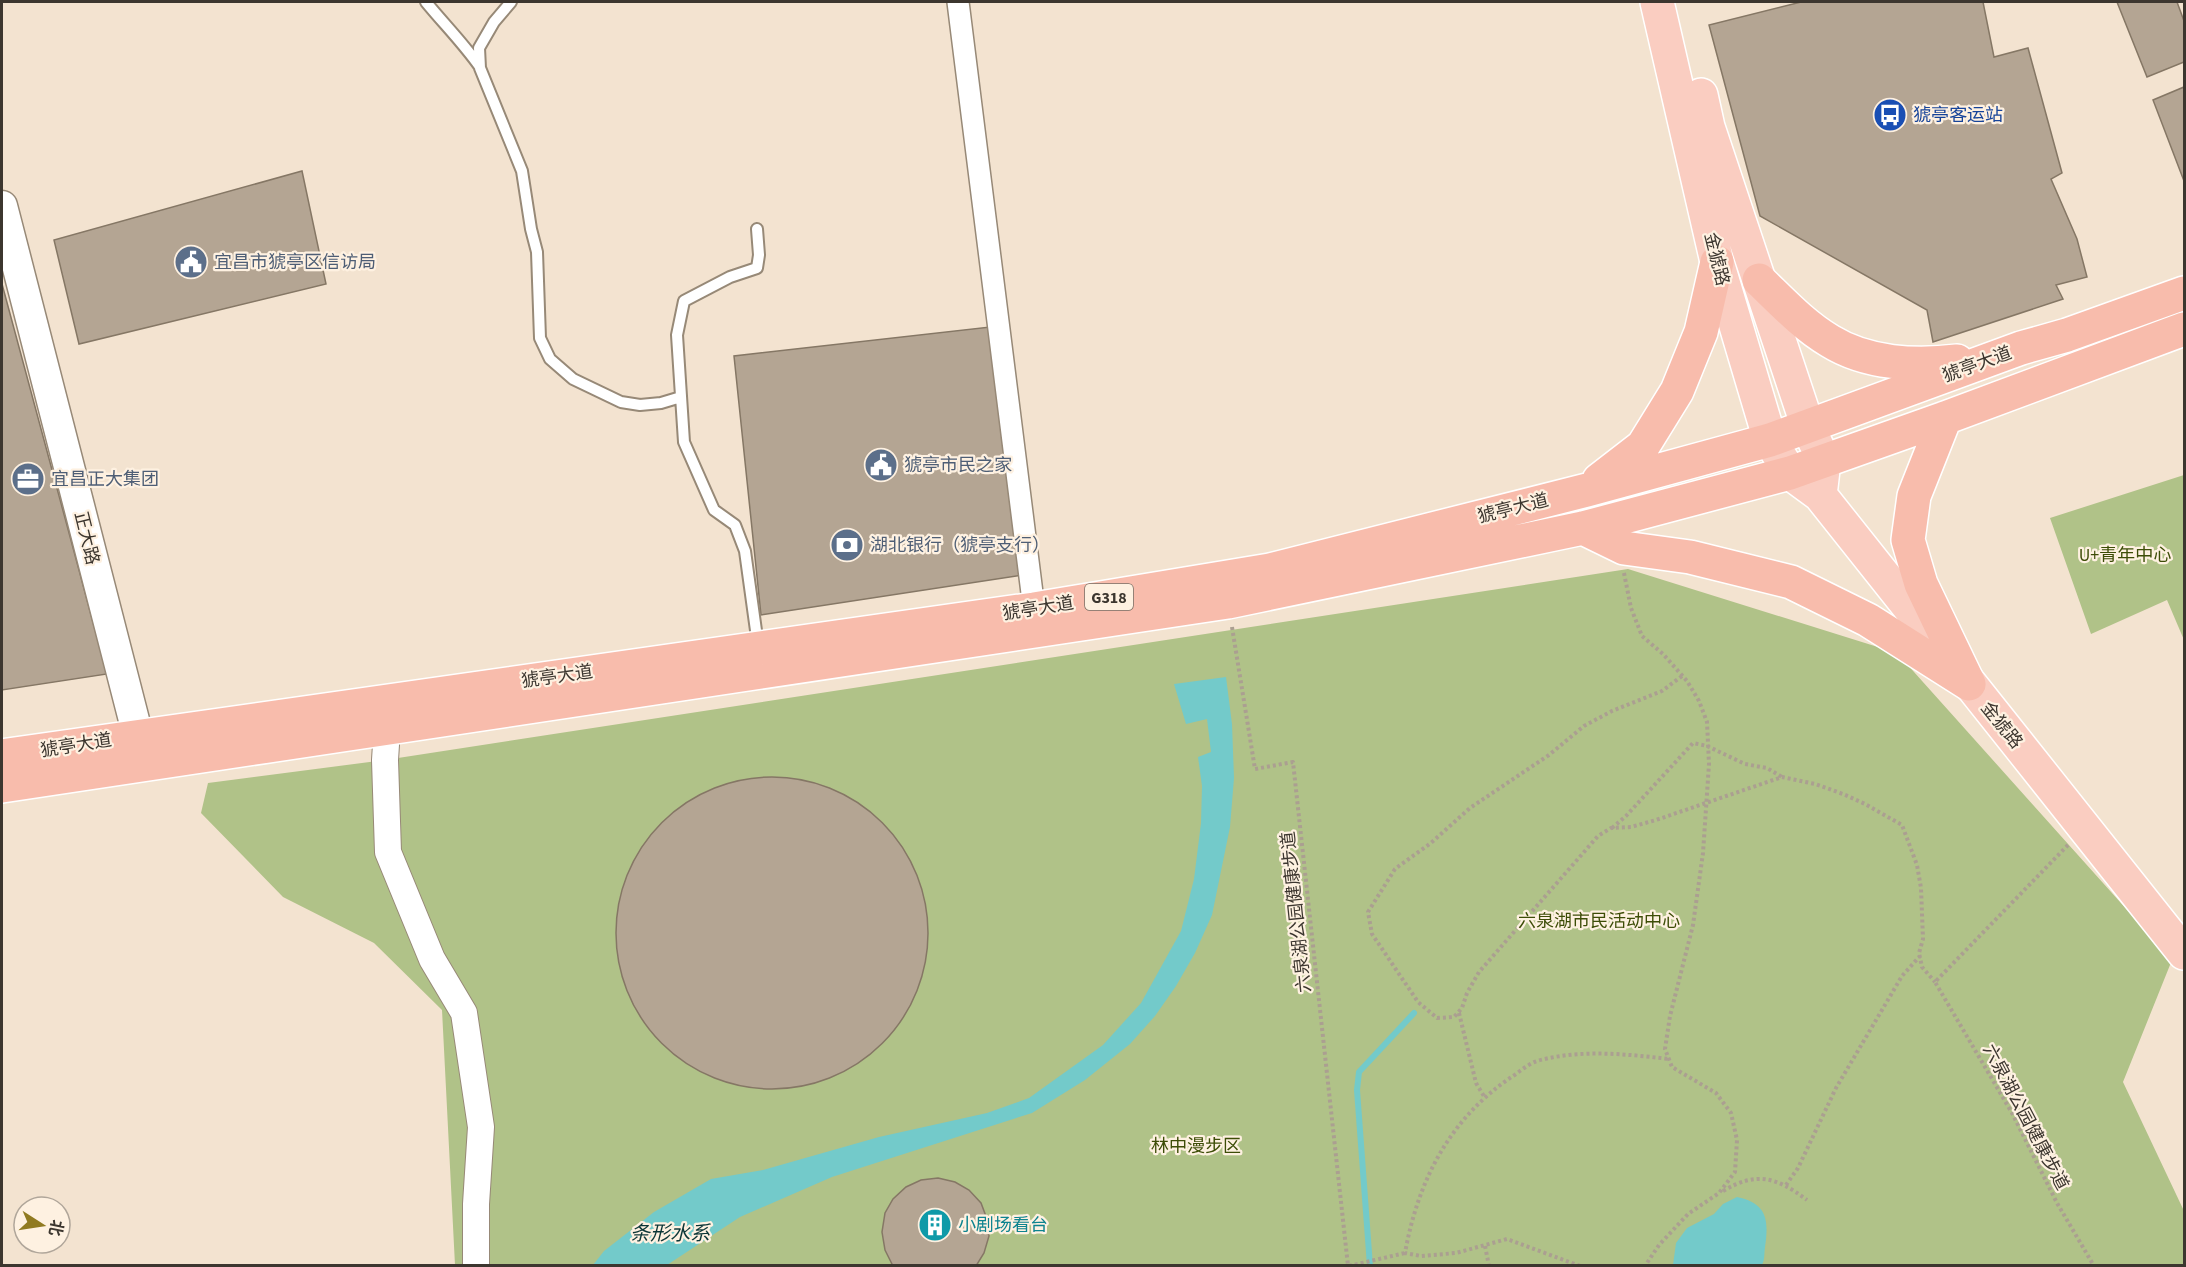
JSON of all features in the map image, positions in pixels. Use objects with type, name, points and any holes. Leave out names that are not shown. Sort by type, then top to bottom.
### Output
[{"type":"highway","points":[[1587,489],[1643,446],[1677,391],[1701,332],[1717,262]]},
{"type":"highway","points":[[1759,280],[1804,323],[1832,342],[1860,354],[1890,361],[1929,364],[1972,359],[2020,348]]},
{"type":"highway","name":"猇亭大道","points":[[2,786],[142,750],[759,648],[1034,609],[1270,570],[1770,440],[2020,348],[2067,335],[2184,293]]},
{"type":"highway","name":"猇亭大道","points":[[2,756],[142,750],[387,729],[1228,602],[1584,528],[1790,473],[1946,418],[2184,329]]},
{"type":"highway","points":[[1946,418],[1914,496],[1908,540],[1921,584],[1969,684]]},
{"type":"highway","points":[[1584,528],[1624,548],[1690,557],[1791,582],[1868,620],[1969,684]]},
{"type":"main road","name":"金猇路","points":[[1656,2],[1717,262],[1770,440],[1790,473],[1820,495],[2184,954]]},
{"type":"main road","name":"金猇路","points":[[1678,2],[1708,127],[1808,427],[1824,461]]},
{"type":"main road","name":"正大路","points":[[2,207],[142,750]]},
{"type":"main road","points":[[1820,495],[1824,461]]},
{"type":"street","points":[[958,2],[1034,609]]},
{"type":"street","points":[[387,729],[385,760],[388,852],[432,958],[464,1013],[482,1127],[476,1204],[476,1266]]},
{"type":"lane","points":[[426,2],[466,47],[480,68],[522,171],[537,252],[540,338],[550,359],[573,379],[621,402],[640,405],[661,403],[681,397]]},
{"type":"lane","points":[[480,68],[479,48],[494,22],[511,2]]},
{"type":"lane","points":[[757,229],[759,255],[756,268],[714,284],[684,301],[677,335],[684,442],[714,510],[735,525],[744,551],[759,648]]},
{"type":"path","points":[[1624,548],[1625,582],[1631,608],[1642,636],[1664,654],[1682,676],[1699,700],[1707,722],[1709,764],[1703,853],[1693,925],[1670,1016],[1665,1049],[1672,1067],[1716,1093],[1731,1113],[1737,1140],[1735,1172],[1719,1193]]},
{"type":"path","name":"六泉湖公园健康步道","points":[[1228,602],[1255,769],[1293,762],[1349,1266],[1405,1253],[1421,1256],[1456,1252],[1507,1239],[1580,1266]]},
{"type":"path","points":[[1682,676],[1662,691],[1612,711],[1584,726],[1549,755],[1470,808],[1431,843],[1395,869],[1368,912],[1372,934],[1418,1002],[1437,1018],[1454,1017],[1462,1008],[1467,993],[1479,972],[1598,836],[1626,816],[1693,743],[1707,746],[1745,764],[1767,768],[1782,777],[1815,784],[1843,794],[1902,825],[1917,865],[1921,888],[1923,939],[1920,956],[1902,975],[1836,1088],[1798,1168],[1786,1185]]},
{"type":"path","points":[[1611,828],[1631,827],[1782,777]]},
{"type":"path","points":[[1935,982],[2074,838]]},
{"type":"path","name":"六泉湖公园健康步道","points":[[1920,956],[1922,967],[1935,982],[2012,1113],[2057,1203],[2094,1266]]},
{"type":"path","points":[[1458,1012],[1476,1083],[1485,1098]]},
{"type":"path","points":[[1405,1253],[1411,1223],[1425,1181],[1448,1140],[1485,1098],[1534,1062],[1575,1054],[1669,1059]]},
{"type":"path","points":[[1645,1266],[1659,1245],[1688,1214],[1719,1193],[1749,1179],[1769,1178],[1786,1185],[1807,1200]]},
{"type":"path","points":[[1485,1246],[1489,1266]]},
{"type":"green space","name":"U+青年中心","points":[[2184,475],[2184,640],[2167,600],[2091,634],[2050,518]]},
{"type":"green space","name":"六泉湖市民活动中心","points":[[1628,569],[1897,653],[2172,960],[2123,1082],[2184,1211],[2184,1265],[455,1265],[442,1010],[374,943],[283,897],[201,813],[208,783],[385,760]]},
{"type":"water","name":"条形水系","points":[[1226,677],[1232,724],[1234,778],[1230,827],[1212,915],[1195,953],[1176,986],[1155,1016],[1130,1044],[1085,1080],[1032,1113],[832,1177],[740,1217],[667,1265],[593,1265],[604,1251],[654,1212],[711,1179],[763,1170],[879,1137],[987,1113],[1029,1098],[1103,1045],[1141,1003],[1181,931],[1194,879],[1201,823],[1202,786],[1198,757],[1211,752],[1207,719],[1186,724],[1174,684]]},
{"type":"water","points":[[1737,1197],[1755,1204],[1764,1214],[1767,1229],[1762,1265],[1673,1265],[1676,1243],[1687,1228],[1714,1214],[1723,1204]]},
{"type":"building","name":"猇亭客运站","points":[[1801,2],[1983,2],[1994,57],[2028,48],[2062,173],[2051,179],[2077,239],[2087,277],[2056,285],[2063,299],[1933,342],[1927,310],[1760,216],[1709,25]]},
{"type":"building","points":[[2117,2],[2177,2],[2184,21],[2184,62],[2147,77]]},
{"type":"building","points":[[2184,87],[2184,181],[2153,100]]},
{"type":"building","name":"宜昌市猇亭区信访局","points":[[302,171],[326,284],[79,344],[54,240]]},
{"type":"building","name":"宜昌正大集团","points":[[2,284],[107,674],[2,690]]},
{"type":"building","name":"猇亭市民之家","points":[[999,326],[1029,574],[761,615],[734,356]]},
{"type":"building","points":[[772,777],[802,780],[832,789],[858,804],[882,823],[901,847],[916,873],[925,903],[928,933],[925,963],[916,993],[901,1019],[882,1043],[858,1062],[832,1077],[802,1086],[772,1089],[742,1086],[712,1077],[686,1062],[662,1043],[643,1019],[628,993],[619,963],[616,933],[619,903],[628,873],[643,847],[662,823],[686,804],[712,789],[742,780]]},
{"type":"building","name":"小剧场看台","points":[[938,1178],[955,1182],[969,1190],[981,1203],[987,1219],[989,1236],[984,1253],[976,1266],[893,1266],[885,1250],[882,1232],[885,1213],[893,1199],[906,1187],[921,1180]]},
{"type":"waterway","points":[[1370,1266],[1357,1090],[1359,1072],[1414,1013]]},
{"type":"place","name":"猇亭客运站","points":[[1890,115]]},
{"type":"place","name":"宜昌市猇亭区信访局","points":[[191,262]]},
{"type":"place","name":"猇亭市民之家","points":[[881,465]]},
{"type":"place","name":"宜昌正大集团","points":[[28,479]]},
{"type":"place","name":"湖北银行（猇亭支行）","points":[[847,545]]},
{"type":"place","name":"小剧场看台","points":[[935,1225]]},
{"type":"park label","name":"林中漫步区","points":[[1196,1146]]}]
